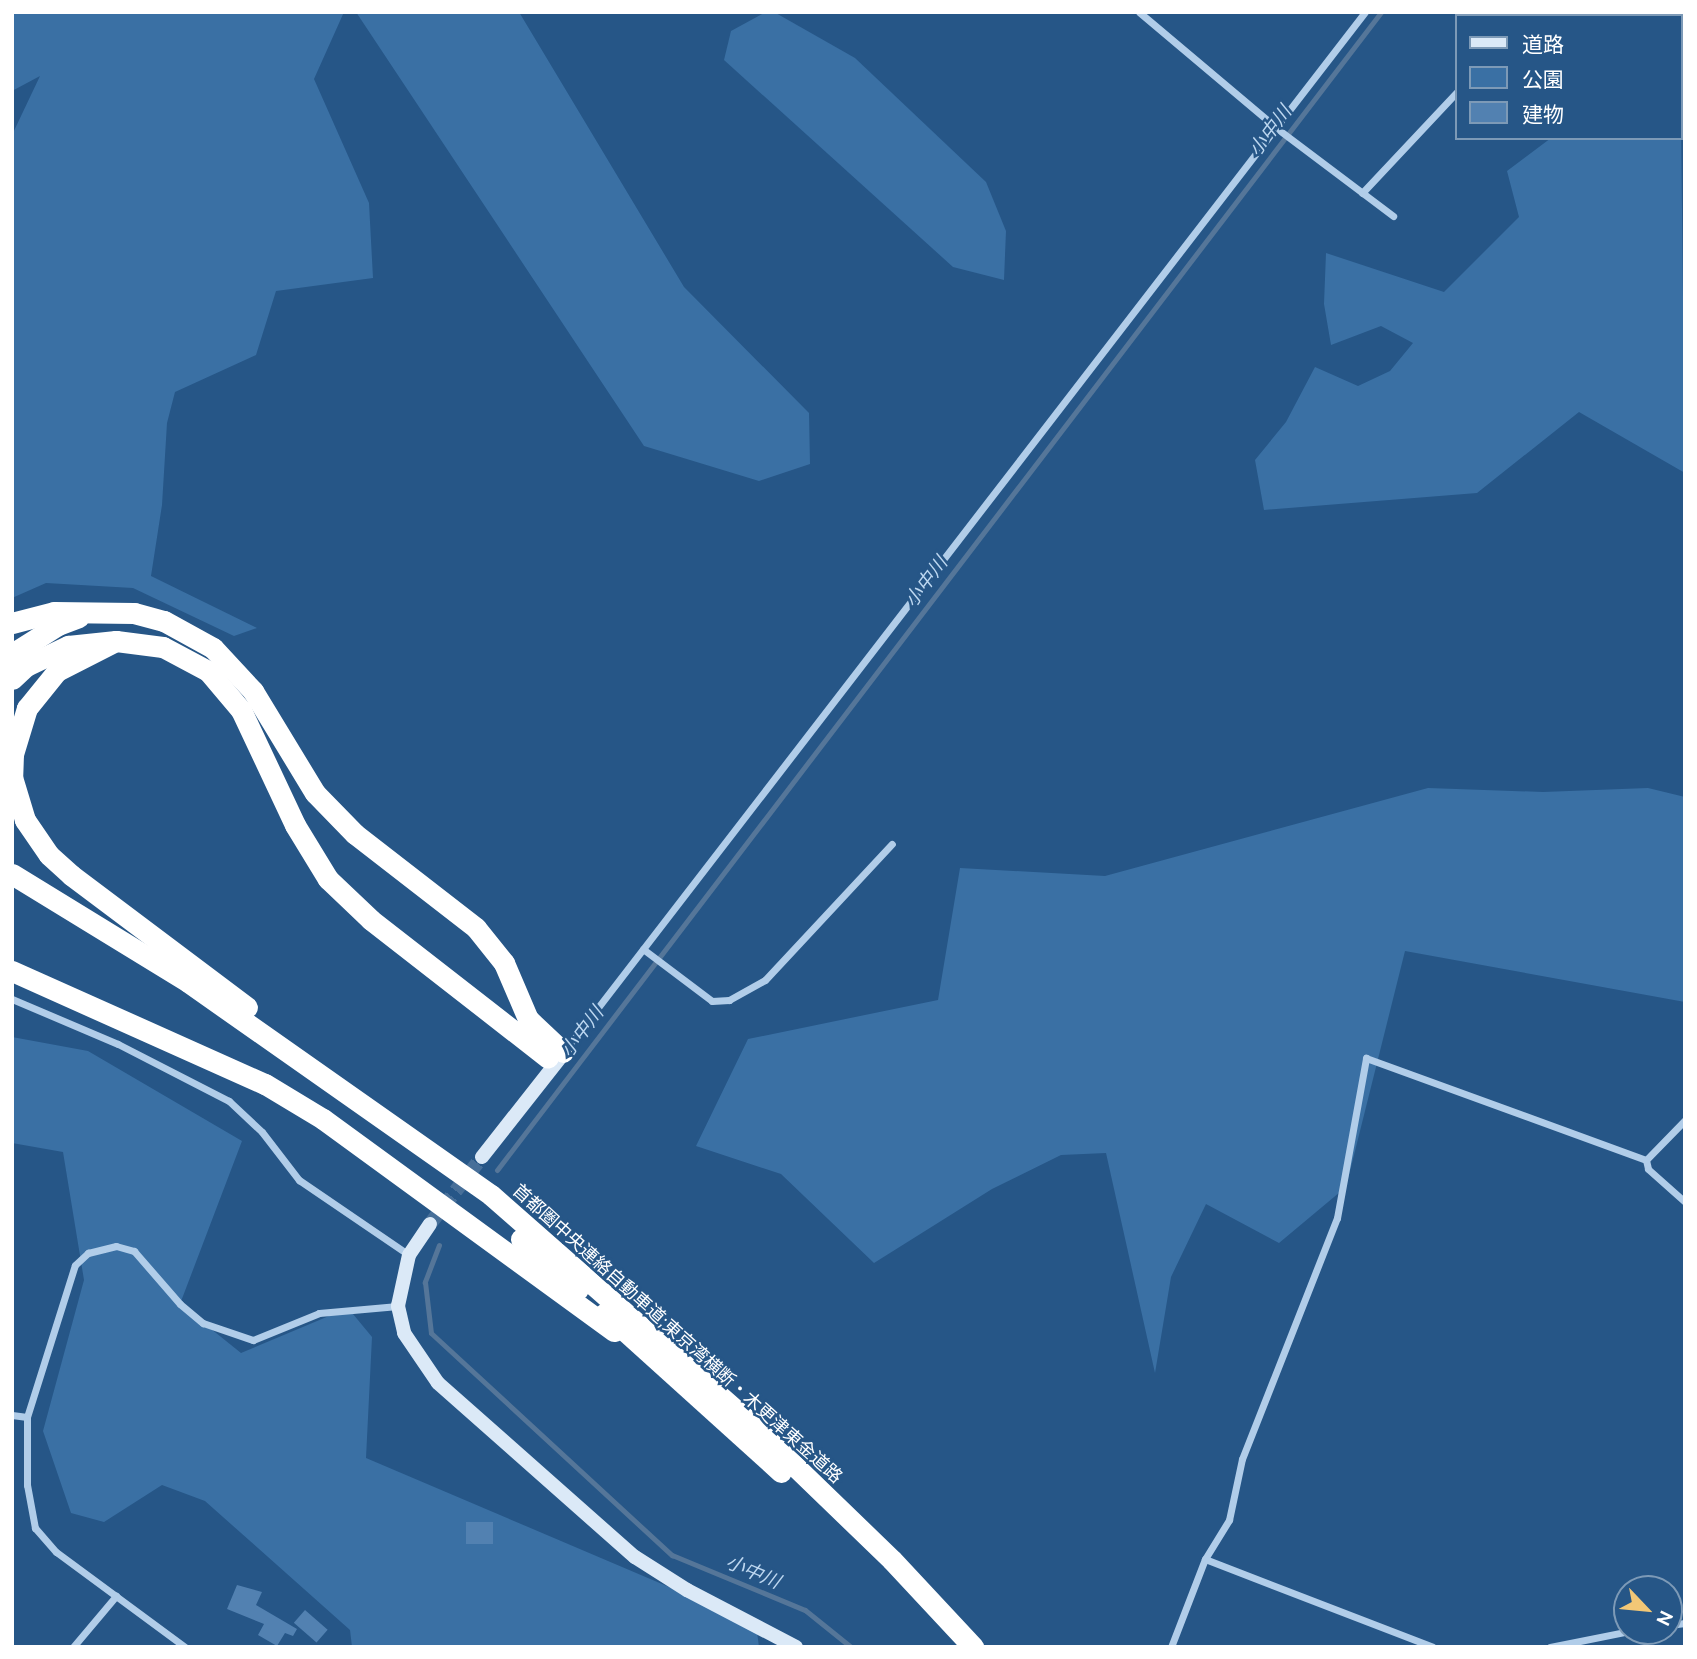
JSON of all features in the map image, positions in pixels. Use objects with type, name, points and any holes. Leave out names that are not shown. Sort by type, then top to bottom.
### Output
[{"type":"highway","points":[[12,623],[54,612],[108,610],[176,627],[213,648],[235,668],[315,793],[355,834],[476,928],[504,963],[528,1019],[559,1058]]},
{"type":"highway","points":[[12,654],[58,625],[108,610]]},
{"type":"highway","points":[[12,679],[46,654],[68,646],[116,642],[163,647],[208,671],[241,710],[295,825],[328,878],[371,920],[559,1058]]},
{"type":"highway","points":[[116,642],[57,671],[27,708],[18,730],[12,777],[36,839],[71,875],[413,1130],[491,1195]]},
{"type":"highway","name":"首都圏中央連絡自動車道;東京湾横断・木更津東金道路","points":[[12,874],[188,982],[491,1195],[745,1418],[892,1560],[973,1647]]},
{"type":"highway","name":"首都圏中央連絡自動車道;東京湾横断・木更津東金道路","points":[[12,887],[317,1081],[482,1205],[849,1536],[956,1647]]},
{"type":"highway","points":[[12,971],[265,1084],[323,1119],[480,1236],[660,1363]]},
{"type":"street","points":[[1139,12],[1279,130],[1393,216]]},
{"type":"street","points":[[482,1157],[646,952],[1279,130],[1365,12]]},
{"type":"street","points":[[1362,193],[1456,93]]},
{"type":"street","points":[[646,952],[712,1001],[729,1000],[765,980],[892,844]]},
{"type":"street","points":[[12,999],[118,1044],[229,1101],[262,1132],[299,1180],[409,1255]]},
{"type":"street","points":[[1171,1647],[1205,1559],[1230,1520],[1242,1459],[1337,1218],[1366,1058],[1646,1160]]},
{"type":"street","points":[[1646,1160],[1685,1121]]},
{"type":"street","points":[[1646,1160],[1648,1170],[1685,1202]]},
{"type":"street","points":[[430,1224],[409,1255],[398,1306],[404,1334],[438,1383],[625,1548],[687,1590],[796,1647]]},
{"type":"street","points":[[185,1647],[56,1552],[35,1528],[27,1485],[27,1417],[75,1265],[88,1253],[116,1246],[134,1251],[180,1304],[203,1323],[253,1340],[319,1312],[398,1306]]},
{"type":"street","points":[[12,1415],[27,1417]]},
{"type":"street","points":[[1205,1559],[1433,1647]]},
{"type":"street","points":[[73,1647],[116,1595]]},
{"type":"street","points":[[1550,1647],[1613,1634]]},
{"type":"green space","points":[[12,12],[344,12],[314,79],[369,203],[373,278],[276,291],[256,355],[175,392],[167,423],[162,505],[151,576],[257,628],[234,636],[133,588],[46,583],[12,598],[12,135],[40,76],[12,91]]},
{"type":"green space","points":[[356,12],[519,12],[684,287],[809,413],[810,464],[759,481],[644,446]]},
{"type":"green space","points":[[766,12],[774,12],[855,58],[986,182],[1006,231],[1004,280],[953,267],[724,60],[731,31]]},
{"type":"green space","points":[[1548,140],[1681,140],[1685,473],[1579,412],[1477,493],[1264,510],[1255,460],[1286,422],[1315,367],[1358,386],[1390,371],[1413,343],[1381,326],[1331,345],[1324,304],[1326,253],[1444,292],[1519,217],[1507,171]]},
{"type":"green space","points":[[1428,788],[1543,792],[1648,788],[1685,797],[1685,1002],[1405,951],[1346,1187],[1279,1243],[1206,1204],[1171,1277],[1155,1373],[1106,1153],[1061,1155],[992,1189],[874,1263],[781,1174],[696,1146],[748,1039],[938,1000],[960,868],[1105,876]]},
{"type":"green space","points":[[12,1037],[88,1051],[242,1141],[180,1304],[241,1353],[348,1308],[372,1337],[366,1458],[756,1624],[759,1647],[352,1647],[350,1630],[205,1501],[162,1485],[104,1522],[71,1513],[43,1431],[84,1280],[63,1152],[12,1143]]},
{"type":"building","points":[[466,1522],[493,1522],[493,1544],[466,1544]]},
{"type":"building","points":[[237,1585],[262,1592],[256,1605],[297,1629],[293,1636],[285,1633],[277,1646],[258,1635],[264,1624],[227,1609]]},
{"type":"building","points":[[305,1610],[328,1630],[316,1643],[294,1623]]},
{"type":"waterway","name":"小中川","points":[[497,1170],[1381,12]]},
{"type":"waterway","name":"小中川","points":[[439,1245],[425,1282],[431,1333],[672,1555],[805,1610],[851,1647]]},
{"type":"tunnel","points":[[430,1224],[482,1157]]}]
